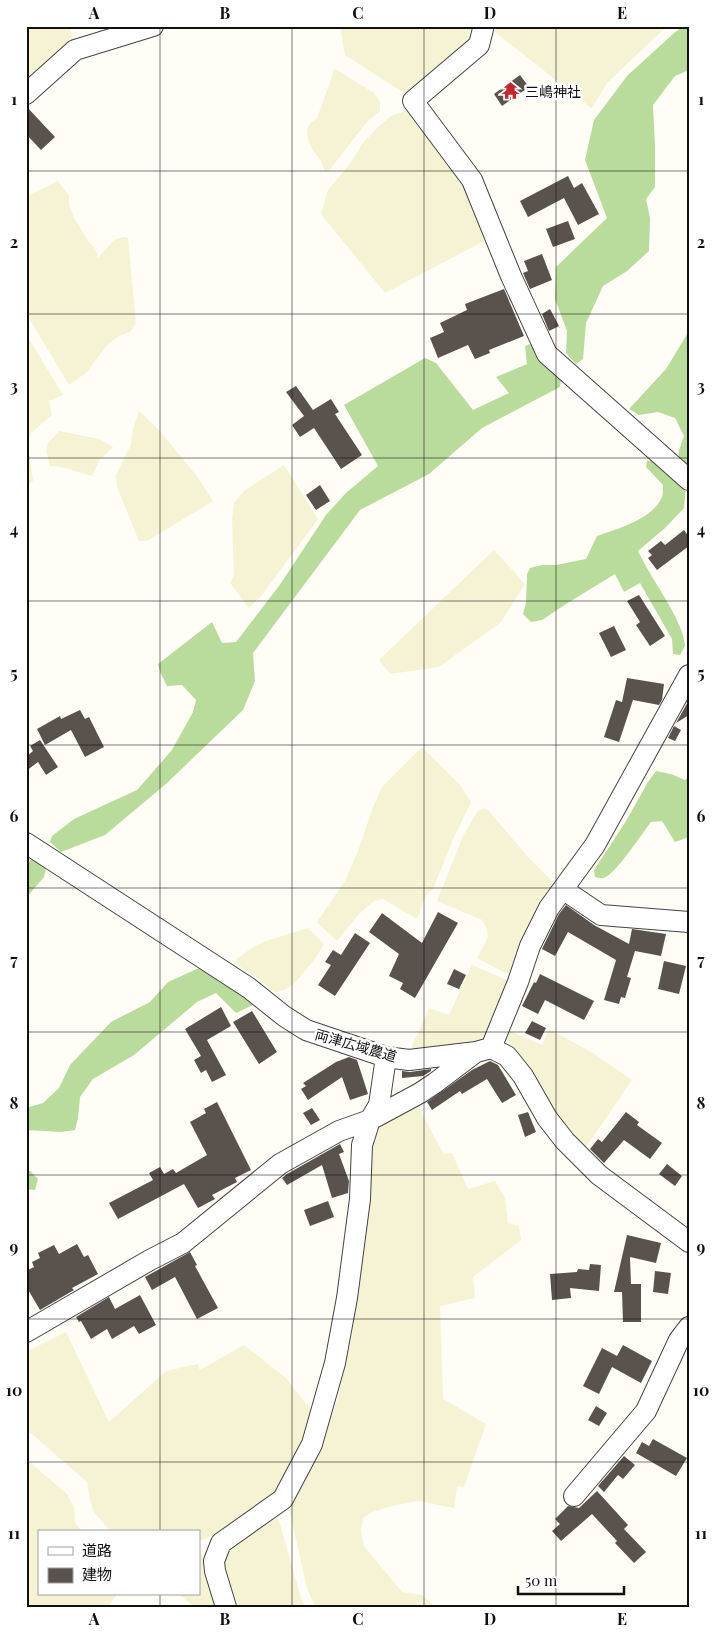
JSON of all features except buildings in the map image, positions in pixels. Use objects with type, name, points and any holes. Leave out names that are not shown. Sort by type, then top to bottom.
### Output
[{"type":"street","points":[[26,94],[75,50],[153,26]]},
{"type":"street","points":[[482,26],[479,45],[413,101],[472,180],[546,354],[689,480]]},
{"type":"street","points":[[26,1332],[183,1243],[280,1164],[339,1130],[370,1120],[435,1083],[484,1050],[518,982],[530,946],[549,908],[595,846],[689,675]]},
{"type":"street","name":"両津広域農道","points":[[26,843],[249,988],[284,1016],[306,1030],[324,1038],[386,1057],[409,1060],[484,1050]]},
{"type":"street","points":[[564,890],[601,915],[689,922]]},
{"type":"street","points":[[484,1050],[507,1056],[523,1076],[547,1118],[565,1141],[599,1175],[689,1242]]},
{"type":"street","points":[[226,1607],[215,1571],[214,1561],[221,1543],[283,1500],[312,1444],[335,1363],[348,1298],[360,1199],[362,1144],[370,1120],[379,1105],[386,1057]]},
{"type":"street","points":[[574,1496],[646,1411],[679,1340],[689,1327]]},
{"type":"shaded area","points":[[26,26],[69,26],[73,39],[26,82]]},
{"type":"shaded area","points":[[340,26],[471,26],[468,48],[407,95],[345,55]]},
{"type":"shaded area","points":[[492,26],[667,26],[607,83],[591,108],[505,40],[493,30]]},
{"type":"shaded area","points":[[334,68],[374,93],[380,102],[380,111],[366,123],[328,172],[325,171],[321,161],[313,151],[308,140],[307,131],[309,125],[317,118]]},
{"type":"shaded area","points":[[405,111],[410,112],[463,180],[488,239],[385,293],[321,214],[328,190],[350,164],[363,143],[391,116]]},
{"type":"shaded area","points":[[58,181],[69,196],[69,205],[74,218],[95,248],[98,258],[114,240],[123,237],[128,238],[136,323],[130,332],[119,336],[108,344],[86,373],[69,385],[26,313],[26,197]]},
{"type":"shaded area","points":[[26,334],[63,395],[49,401],[52,415],[31,433],[28,444],[33,481],[26,487]]},
{"type":"shaded area","points":[[139,411],[158,429],[196,475],[213,501],[147,541],[139,541],[117,487],[116,475],[131,444],[133,429]]},
{"type":"shaded area","points":[[59,431],[99,439],[113,447],[99,461],[92,476],[61,467],[50,466],[46,451],[48,443]]},
{"type":"shaded area","points":[[284,465],[318,519],[262,595],[249,608],[230,583],[234,576],[232,521],[234,503],[244,491]]},
{"type":"shaded area","points":[[494,550],[525,584],[501,622],[439,667],[390,674],[379,660]]},
{"type":"shaded area","points":[[422,747],[461,786],[471,802],[454,837],[433,889],[426,895],[417,919],[383,899],[374,901],[358,915],[337,941],[317,922],[345,881],[382,787]]},
{"type":"shaded area","points":[[484,808],[488,810],[528,857],[557,886],[511,976],[477,958],[488,937],[487,929],[482,920],[437,901],[463,836],[477,812]]},
{"type":"shaded area","points":[[308,928],[324,944],[314,960],[294,984],[284,990],[275,993],[259,979],[234,963],[253,947]]},
{"type":"shaded area","points":[[472,965],[509,981],[488,1033],[483,1039],[412,1051],[412,1046],[429,1008],[449,1015]]},
{"type":"shaded area","points":[[549,1029],[593,1053],[632,1080],[584,1150],[562,1124],[516,1049],[505,1039],[510,1031],[542,1045]]},
{"type":"shaded area","points":[[417,1105],[444,1154],[452,1153],[468,1189],[495,1181],[505,1198],[508,1223],[519,1226],[521,1240],[473,1277],[475,1298],[440,1306],[443,1399],[486,1424],[464,1487],[457,1486],[454,1508],[419,1501],[372,1512],[363,1518],[361,1531],[364,1546],[402,1592],[422,1595],[435,1607],[315,1607],[307,1588],[288,1504],[321,1447],[337,1400],[352,1337],[366,1219],[371,1141],[384,1123]]},
{"type":"shaded area","points":[[66,1332],[109,1422],[166,1371],[197,1364],[200,1370],[244,1345],[286,1378],[306,1404],[317,1413],[270,1505],[211,1537],[200,1541],[200,1530],[109,1530],[94,1512],[87,1482],[26,1429],[26,1352]]},
{"type":"shaded area","points":[[26,1459],[67,1494],[74,1507],[75,1523],[81,1530],[38,1530],[38,1596],[116,1596],[108,1607],[26,1607]]},
{"type":"shaded area","points":[[278,1517],[305,1607],[239,1607],[221,1563],[227,1549]]},
{"type":"shaded area","points":[[202,1554],[204,1571],[217,1607],[194,1607],[181,1596],[200,1596],[200,1555]]},
{"type":"green space","points":[[684,26],[689,26],[689,70],[675,76],[653,105],[655,187],[646,199],[650,218],[649,251],[627,271],[603,286],[586,323],[583,359],[576,364],[566,353],[567,331],[555,299],[556,267],[607,218],[585,160],[594,120],[627,76]]},
{"type":"green space","points":[[689,331],[689,470],[678,461],[679,450],[684,436],[675,418],[658,412],[639,415],[629,409],[666,369]]},
{"type":"green space","points":[[535,342],[561,379],[560,387],[482,428],[429,474],[360,510],[253,653],[255,681],[243,710],[167,783],[105,835],[61,852],[50,842],[52,836],[74,819],[137,790],[172,750],[193,712],[196,700],[182,685],[167,686],[158,664],[212,622],[222,643],[236,642],[279,586],[326,515],[346,493],[378,466],[344,405],[425,358],[436,363],[473,410],[509,393],[496,377],[527,364],[525,346]]},
{"type":"green space","points":[[652,460],[686,486],[684,508],[665,528],[638,551],[681,629],[685,646],[680,655],[673,654],[672,639],[640,583],[624,592],[615,574],[542,620],[531,622],[523,614],[526,603],[527,574],[530,568],[586,559],[597,536],[634,522],[651,511],[662,497],[663,488],[663,485],[646,467],[647,461]]},
{"type":"green space","points":[[656,771],[671,774],[685,780],[689,777],[689,837],[675,842],[662,821],[651,822],[608,876],[602,878],[595,877],[594,870]]},
{"type":"green space","points":[[32,858],[47,864],[44,877],[26,898],[26,866]]},
{"type":"green space","points":[[199,968],[215,973],[250,998],[253,1005],[236,1013],[216,993],[197,1002],[134,1055],[93,1079],[80,1097],[75,1130],[61,1132],[26,1130],[26,1108],[43,1103],[59,1088],[70,1065],[111,1022],[150,1002],[168,982]]},
{"type":"green space","points":[[26,1171],[30,1171],[38,1179],[35,1190],[26,1189]]},
{"type":"place","name":"三嶋神社","points":[[511,91]]}]
